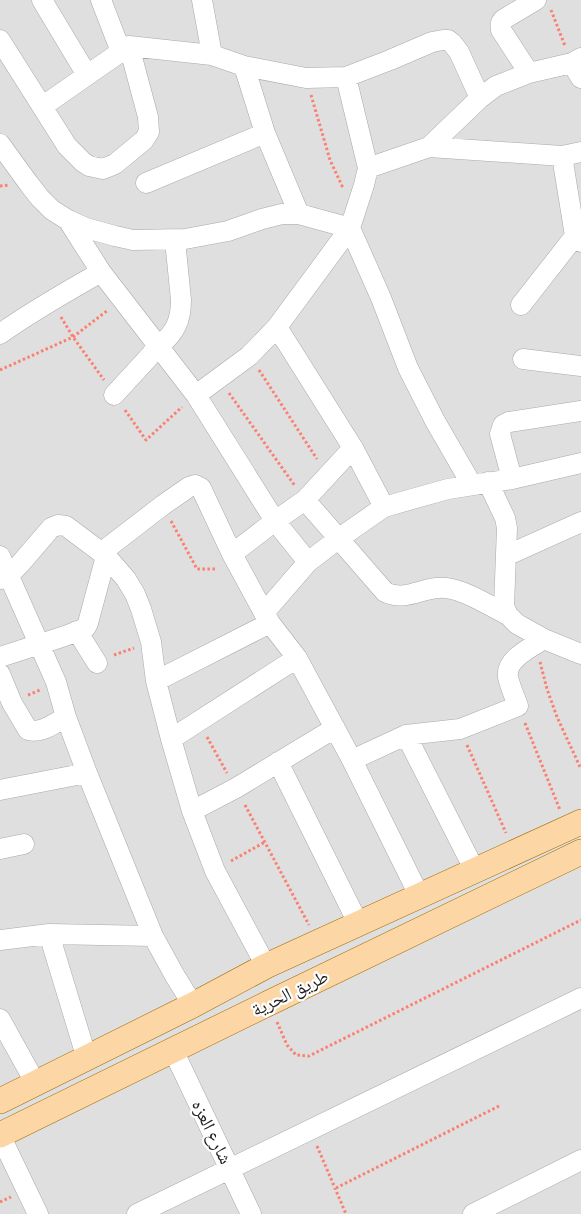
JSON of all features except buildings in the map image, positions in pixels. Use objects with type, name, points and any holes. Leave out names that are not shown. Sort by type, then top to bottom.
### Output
[{"type":"main road","name":"طريق الحرية","points":[[0,1101],[194,1005],[317,941],[574,824]]},
{"type":"main road","name":"طريق الحرية","points":[[0,1135],[581,852]]},
{"type":"street","points":[[42,0],[87,75]]},
{"type":"street","points":[[202,0],[212,55]]},
{"type":"street","points":[[0,40],[67,146],[89,166],[103,169],[114,164],[144,140],[149,132],[148,116],[125,49],[102,1]]},
{"type":"street","points":[[529,73],[500,26],[504,19],[543,4]]},
{"type":"street","points":[[43,106],[125,49],[212,55],[244,66],[306,78],[346,77],[432,42],[443,40],[448,40],[459,52],[480,98]]},
{"type":"street","points":[[244,66],[265,133],[299,214]]},
{"type":"street","points":[[429,147],[480,98],[496,86],[529,73],[578,66]]},
{"type":"street","points":[[196,395],[249,356],[277,327],[353,219],[368,168],[346,77]]},
{"type":"street","points":[[146,183],[265,133]]},
{"type":"street","points":[[0,144],[40,198],[52,210],[86,228],[133,240],[184,239],[228,231],[282,214],[353,219]]},
{"type":"street","points":[[368,168],[429,147],[572,154],[578,239],[521,305]]},
{"type":"street","points":[[353,219],[372,276],[408,368],[435,421],[504,518],[507,528],[504,606],[508,615]]},
{"type":"street","points":[[68,220],[101,272],[196,395],[275,521],[308,562]]},
{"type":"street","points":[[114,395],[159,346],[173,334],[177,326],[181,308],[181,288],[175,240]]},
{"type":"street","points":[[0,334],[51,300],[101,272]]},
{"type":"street","points":[[277,327],[353,448],[384,508]]},
{"type":"street","points":[[523,359],[581,366]]},
{"type":"street","points":[[512,479],[500,434],[504,425],[509,422],[581,411]]},
{"type":"street","points":[[232,554],[306,500],[353,448]]},
{"type":"street","points":[[156,681],[267,618],[308,562],[384,508],[448,489],[512,479],[581,463]]},
{"type":"street","points":[[0,657],[86,627],[104,554],[163,505],[189,487],[195,485],[199,487],[203,491],[232,554],[267,618],[297,658],[352,760],[419,895]]},
{"type":"street","points":[[306,500],[385,592],[402,596],[438,588],[461,591],[508,615],[540,642],[581,654]]},
{"type":"street","points":[[506,556],[581,522]]},
{"type":"street","points":[[4,576],[13,571],[47,531],[58,525],[66,526],[104,554],[126,580],[138,601],[151,642],[156,681],[192,811],[215,871],[266,966]]},
{"type":"street","points":[[0,556],[4,576],[56,682],[66,717],[87,773],[153,936],[175,976],[194,1005]]},
{"type":"street","points":[[77,631],[97,663]]},
{"type":"street","points":[[352,760],[406,735],[460,729],[518,706],[508,675],[509,669],[515,658],[540,642]]},
{"type":"street","points":[[171,739],[297,658]]},
{"type":"street","points":[[0,674],[12,703],[28,730],[41,730],[66,717]]},
{"type":"street","points":[[192,811],[236,788],[334,728]]},
{"type":"street","points":[[406,735],[474,869]]},
{"type":"street","points":[[278,762],[358,923]]},
{"type":"street","points":[[0,790],[87,773]]},
{"type":"street","points":[[0,849],[24,844]]},
{"type":"street","points":[[0,940],[49,934],[153,936]]},
{"type":"street","points":[[49,934],[87,1059]]},
{"type":"street","points":[[136,1214],[581,998]]},
{"type":"street","points":[[0,1019],[36,1084]]},
{"type":"street","name":"شارع العزه","points":[[173,1050],[251,1214]]},
{"type":"street","points":[[0,1135],[38,1214]]},
{"type":"street","points":[[473,1214],[581,1160]]},
{"type":"path","points":[[543,4],[578,66]]},
{"type":"path","points":[[306,78],[330,160],[345,193],[353,219]]},
{"type":"path","points":[[0,370],[73,337],[122,300]]},
{"type":"path","points":[[73,337],[146,440],[196,395]]},
{"type":"path","points":[[249,356],[328,476]]},
{"type":"path","points":[[219,378],[306,500]]},
{"type":"path","points":[[163,505],[197,569],[215,569],[232,554]]},
{"type":"path","points":[[540,642],[547,689],[557,717],[581,768]]},
{"type":"path","points":[[518,706],[574,824]]},
{"type":"path","points":[[198,722],[236,788],[317,941]]},
{"type":"path","points":[[460,729],[515,852]]},
{"type":"path","points":[[215,871],[265,842]]},
{"type":"path","points":[[269,1003],[287,1045],[296,1055],[309,1056],[581,920]]},
{"type":"path","points":[[336,1188],[499,1106]]},
{"type":"path","points":[[309,1130],[346,1214]]},
{"type":"shaded area","points":[[0,0],[581,0],[581,1214],[0,1214]]}]
